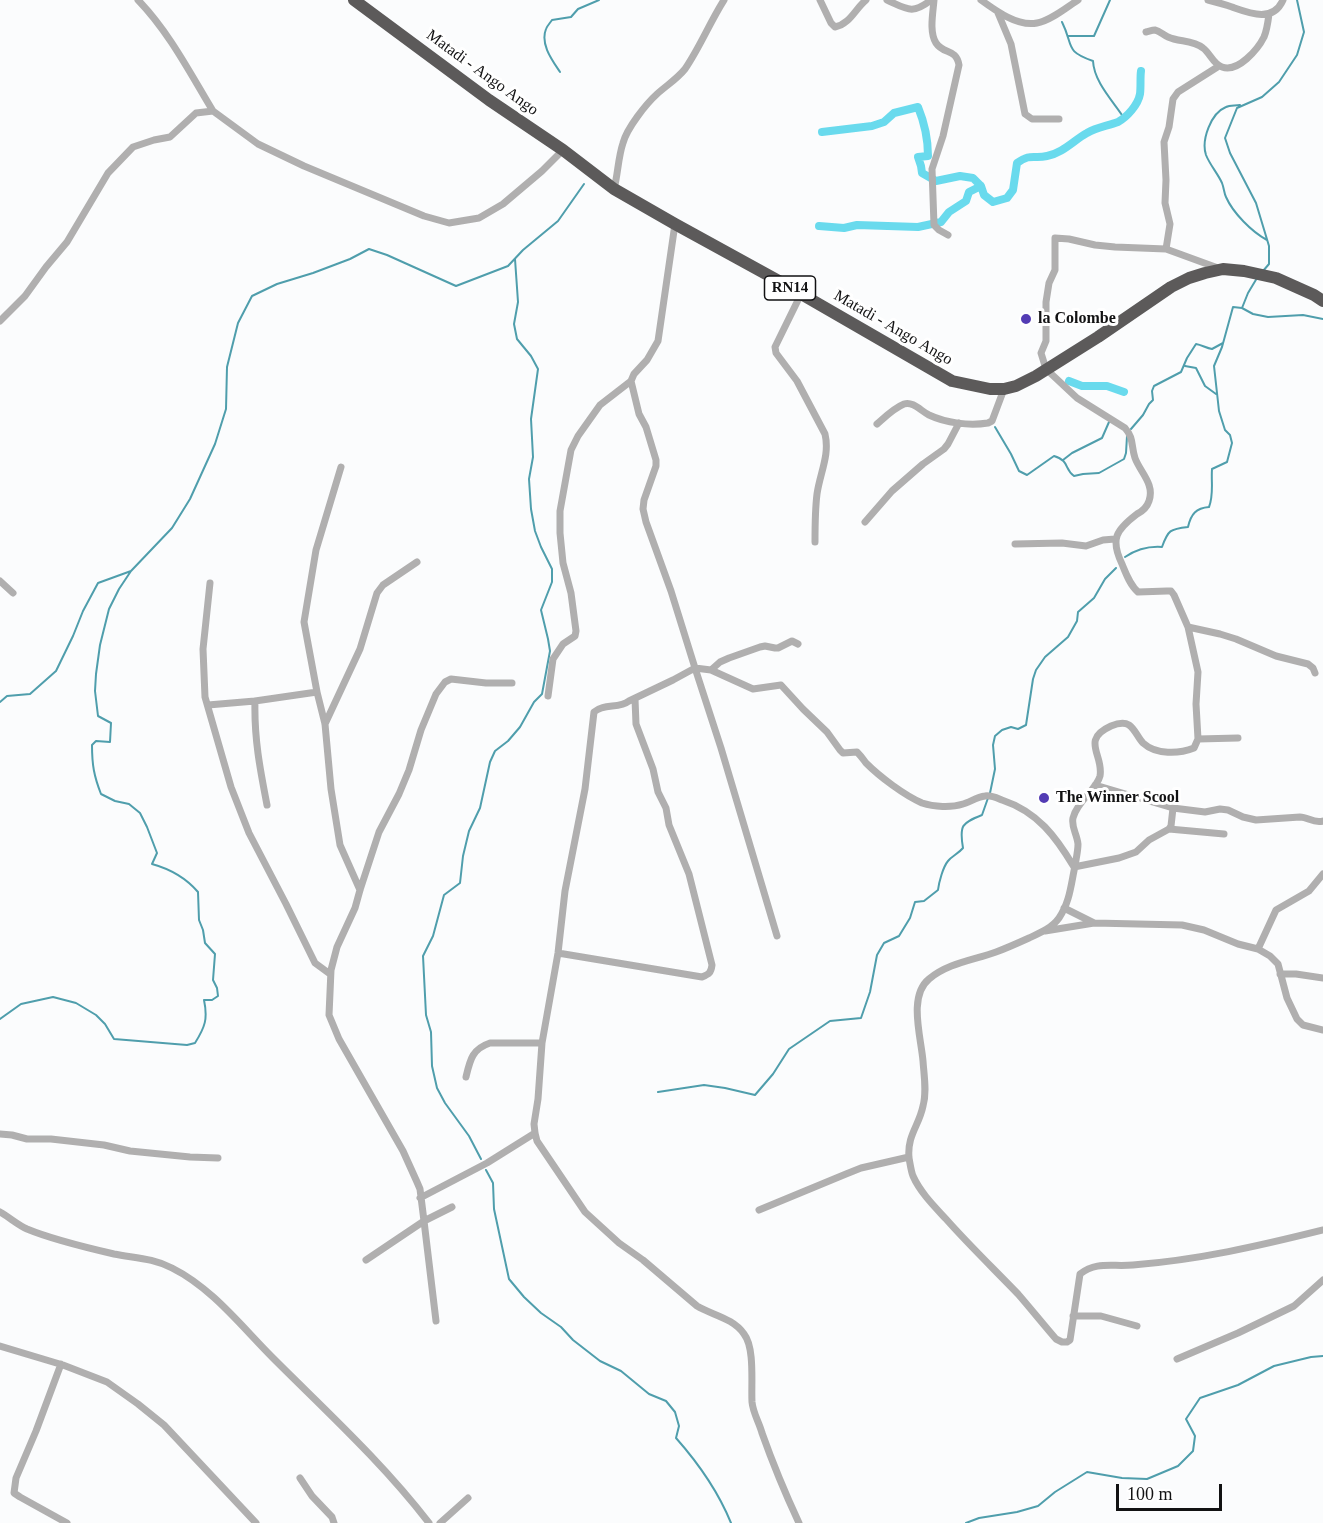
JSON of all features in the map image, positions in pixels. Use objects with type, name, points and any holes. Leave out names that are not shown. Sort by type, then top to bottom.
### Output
[{"type":"highway","name":"Matadi - Ango Ango","points":[[354,0],[614,189],[952,381],[977,387],[1004,389],[1016,386],[1098,337],[1171,287],[1189,278],[1223,269],[1276,278],[1323,301]]},
{"type":"street","points":[[138,0],[150,12],[213,111],[258,144],[304,166],[424,216],[448,223],[478,218],[503,204],[563,150]]},
{"type":"street","points":[[614,189],[623,142],[631,126],[656,94],[675,80],[685,69],[724,0]]},
{"type":"street","points":[[820,0],[835,27],[848,21],[866,0]]},
{"type":"street","points":[[887,0],[912,10],[920,9],[932,0]]},
{"type":"street","points":[[932,0],[932,31],[937,44],[942,49],[955,54],[959,65],[943,136],[932,169],[934,225],[948,235]]},
{"type":"street","points":[[981,0],[998,13],[1029,24],[1038,23],[1078,0]]},
{"type":"street","points":[[1208,0],[1261,15],[1269,14],[1281,5],[1283,0]]},
{"type":"street","points":[[998,13],[1011,44],[1025,114],[1032,119],[1059,119]]},
{"type":"street","points":[[1146,32],[1154,30],[1168,37],[1195,43],[1204,48],[1219,66],[1226,68],[1244,62],[1252,54],[1264,38],[1269,14]]},
{"type":"street","points":[[1166,249],[1170,224],[1166,203],[1164,142],[1169,127],[1173,99],[1178,92],[1219,66]]},
{"type":"street","points":[[0,321],[25,296],[67,242],[108,173],[134,147],[170,137],[196,113],[213,111]]},
{"type":"street","points":[[548,696],[553,658],[563,645],[575,636],[576,631],[571,593],[562,563],[560,534],[560,511],[570,450],[600,405],[631,381],[658,341],[675,224]]},
{"type":"street","points":[[1044,931],[1058,919],[1070,894],[1078,849],[1072,821],[1082,800],[1099,780],[1100,764],[1094,746],[1103,730],[1123,723],[1128,725],[1147,746],[1173,753],[1194,748],[1198,739],[1196,704],[1198,678],[1188,627],[1171,591],[1138,592],[1134,588],[1115,547],[1115,539],[1119,530],[1145,508],[1150,500],[1150,488],[1134,455],[1130,434],[1125,428],[1077,398],[1046,369],[1041,353],[1046,341],[1047,292],[1055,270],[1055,238],[1115,247],[1166,249],[1223,269]]},
{"type":"street","points":[[801,294],[775,347],[776,353],[796,381],[825,434],[827,443],[827,454],[817,496],[814,542]]},
{"type":"street","points":[[631,381],[639,414],[646,427],[656,460],[644,500],[643,509],[646,522],[671,591],[721,748],[777,936]]},
{"type":"street","points":[[878,424],[905,404],[910,404],[941,420],[959,423],[988,423],[992,421],[1004,389]]},
{"type":"street","points":[[865,522],[892,491],[944,449],[959,423]]},
{"type":"street","points":[[341,467],[316,550],[304,622],[325,724],[339,845],[360,890]]},
{"type":"street","points":[[1015,544],[1062,543],[1086,546],[1103,540],[1115,539]]},
{"type":"street","points":[[325,724],[360,649],[377,593],[383,585],[417,562]]},
{"type":"street","points":[[0,580],[13,593]]},
{"type":"street","points":[[210,583],[203,649],[205,697],[231,787],[249,833],[315,963],[330,974]]},
{"type":"street","points":[[1188,627],[1220,634],[1276,656],[1308,664],[1315,673]]},
{"type":"street","points":[[711,670],[720,662],[759,647],[775,648],[792,641],[798,644]]},
{"type":"street","points":[[799,1523],[768,1452],[754,1413],[749,1345],[746,1335],[727,1320],[697,1306],[644,1260],[619,1243],[585,1212],[537,1141],[534,1125],[542,1043],[558,952],[565,891],[585,789],[594,712],[599,708],[623,706],[695,668],[711,670],[753,689],[780,684],[827,732],[843,753],[857,753],[882,777],[906,794],[924,803],[951,807],[984,796],[993,797],[1024,809],[1048,829],[1074,867]]},
{"type":"street","points":[[436,1321],[420,1189],[403,1151],[339,1039],[329,1015],[330,974],[337,947],[355,908],[379,832],[410,770],[421,730],[436,694],[445,682],[451,679],[512,683]]},
{"type":"street","points":[[208,705],[317,692]]},
{"type":"street","points":[[558,952],[702,977],[711,971],[712,965],[689,874],[669,825],[666,808],[658,792],[653,769],[636,724],[635,699]]},
{"type":"street","points":[[255,701],[257,756],[267,805]]},
{"type":"street","points":[[1198,739],[1238,738]]},
{"type":"street","points":[[1095,786],[1173,808],[1205,812],[1228,810],[1243,817],[1256,819],[1305,817],[1315,822],[1323,821]]},
{"type":"street","points":[[1169,829],[1173,808]]},
{"type":"street","points":[[1074,867],[1119,858],[1136,852],[1149,840],[1169,829],[1224,834]]},
{"type":"street","points":[[1258,949],[1276,910],[1309,891],[1322,877]]},
{"type":"street","points":[[1064,908],[1094,923]]},
{"type":"street","points":[[1323,1030],[1303,1025],[1297,1019],[1287,998],[1278,964],[1258,949],[1238,944],[1204,930],[1182,925],[1094,923],[1044,931],[998,952],[958,963],[929,978],[922,987],[917,1007],[925,1100],[911,1134],[909,1157],[912,1174],[932,1203],[1056,1339],[1062,1342],[1070,1340],[1080,1274],[1089,1267],[1131,1265],[1221,1254],[1323,1230]]},
{"type":"street","points":[[1280,974],[1323,978]]},
{"type":"street","points":[[466,1077],[470,1058],[483,1045],[542,1043]]},
{"type":"street","points":[[420,1198],[535,1133]]},
{"type":"street","points":[[0,1134],[27,1139],[51,1139],[104,1145],[130,1151],[218,1158]]},
{"type":"street","points":[[759,1210],[861,1168],[909,1157]]},
{"type":"street","points":[[366,1260],[423,1221],[452,1208]]},
{"type":"street","points":[[0,1212],[25,1228],[45,1235],[115,1254],[148,1259],[184,1274],[214,1297],[342,1426],[429,1523]]},
{"type":"street","points":[[1177,1359],[1294,1306],[1323,1280]]},
{"type":"street","points":[[1073,1316],[1101,1316],[1137,1326]]},
{"type":"street","points":[[0,1346],[61,1364],[106,1382],[138,1404],[164,1425],[256,1523]]},
{"type":"street","points":[[61,1364],[16,1478],[14,1493],[67,1523]]},
{"type":"street","points":[[300,1478],[312,1496],[332,1517],[334,1523]]},
{"type":"street","points":[[440,1523],[468,1498]]},
{"type":"waterway","points":[[560,72],[546,46],[546,28],[552,20],[571,17],[578,9],[599,0]]},
{"type":"waterway","points":[[1068,36],[1094,36],[1110,0]]},
{"type":"waterway","points":[[1263,271],[1269,264],[1269,246],[1256,203],[1230,153],[1225,138],[1237,108],[1262,97],[1279,82],[1297,55],[1304,32],[1297,0]]},
{"type":"waterway","points":[[1062,22],[1071,47],[1078,54],[1093,61],[1100,84],[1124,118]]},
{"type":"waterway","points":[[822,132],[872,126],[884,122],[894,113],[918,107],[926,131],[928,149],[928,156],[918,157],[922,173],[936,181],[960,176],[973,178],[981,186],[984,195],[993,202],[1007,198],[1013,190],[1017,163],[1029,157],[1053,154],[1091,131],[1118,122],[1125,117],[1139,98],[1141,71]]},
{"type":"waterway","points":[[1240,105],[1226,107],[1216,115],[1206,135],[1206,155],[1223,185],[1226,197],[1238,216],[1267,240]]},
{"type":"waterway","points":[[0,1019],[21,1004],[53,997],[76,1003],[96,1015],[114,1039],[187,1045],[195,1043],[203,1027],[206,1018],[204,1000],[212,1000],[218,996],[213,980],[215,954],[205,943],[199,920],[198,892],[177,875],[152,864],[157,853],[140,813],[129,804],[115,801],[101,794],[94,770],[92,745],[96,741],[110,742],[111,723],[98,716],[95,691],[100,645],[109,609],[131,571],[172,528],[190,499],[215,444],[226,409],[227,367],[238,323],[252,296],[277,284],[350,259],[369,249],[456,286],[508,266],[523,250],[558,221],[584,184]]},
{"type":"waterway","points":[[819,226],[918,227],[941,222],[949,212],[966,201],[969,192],[981,186]]},
{"type":"waterway","points":[[481,1159],[469,1136],[437,1088],[432,1066],[431,1032],[426,1015],[423,956],[433,936],[444,895],[460,883],[469,831],[480,808],[490,762],[495,751],[520,727],[534,702],[542,694],[550,651],[541,610],[552,582],[552,569],[535,531],[529,479],[533,457],[531,419],[538,369],[517,339],[514,324],[518,302],[515,259]]},
{"type":"waterway","points":[[1257,278],[1242,308],[1253,314],[1268,317],[1303,315],[1323,319]]},
{"type":"waterway","points":[[1125,557],[1143,549],[1162,547],[1170,531],[1188,527],[1195,512],[1209,507],[1212,493],[1212,469],[1227,462],[1232,443],[1219,411],[1214,366],[1233,307],[1242,308]]},
{"type":"waterway","points":[[1131,429],[1153,400],[1154,386],[1181,372],[1196,344],[1212,349],[1223,343]]},
{"type":"waterway","points":[[1185,366],[1196,368],[1205,386],[1216,394]]},
{"type":"waterway","points":[[1069,381],[1082,386],[1107,386],[1124,392]]},
{"type":"waterway","points":[[1063,460],[1102,438],[1109,422]]},
{"type":"waterway","points":[[995,427],[1019,471],[1027,475],[1054,456],[1062,460],[1074,476],[1099,473],[1124,459],[1127,436]]},
{"type":"waterway","points":[[990,793],[995,769],[993,745],[995,736],[1002,730],[1011,727],[1018,729],[1026,725],[1036,670],[1045,657],[1068,637],[1077,621],[1078,612],[1094,598],[1105,579],[1116,568]]},
{"type":"waterway","points":[[0,702],[7,696],[30,694],[56,671],[98,583],[131,571]]},
{"type":"waterway","points":[[658,1092],[704,1085],[755,1095],[773,1074],[789,1049],[830,1021],[861,1018],[870,992],[877,955],[884,943],[899,936],[910,918],[915,902],[924,901],[938,890],[946,864],[963,848],[961,834],[964,826],[970,820],[982,815],[988,798]]},
{"type":"waterway","points":[[486,1170],[493,1183],[494,1209],[509,1279],[541,1313],[600,1361],[621,1371],[649,1394],[666,1401],[675,1412],[679,1426],[676,1438],[707,1478],[731,1523]]},
{"type":"waterway","points":[[966,1523],[979,1518],[1038,1506],[1055,1492],[1087,1472],[1122,1478],[1147,1479],[1178,1466],[1193,1451],[1195,1436],[1186,1419],[1200,1398],[1238,1385],[1274,1366],[1323,1356]]},
{"type":"place","name":"la Colombe","points":[[1026,319]]},
{"type":"place","name":"The Winner Scool","points":[[1044,798]]}]
